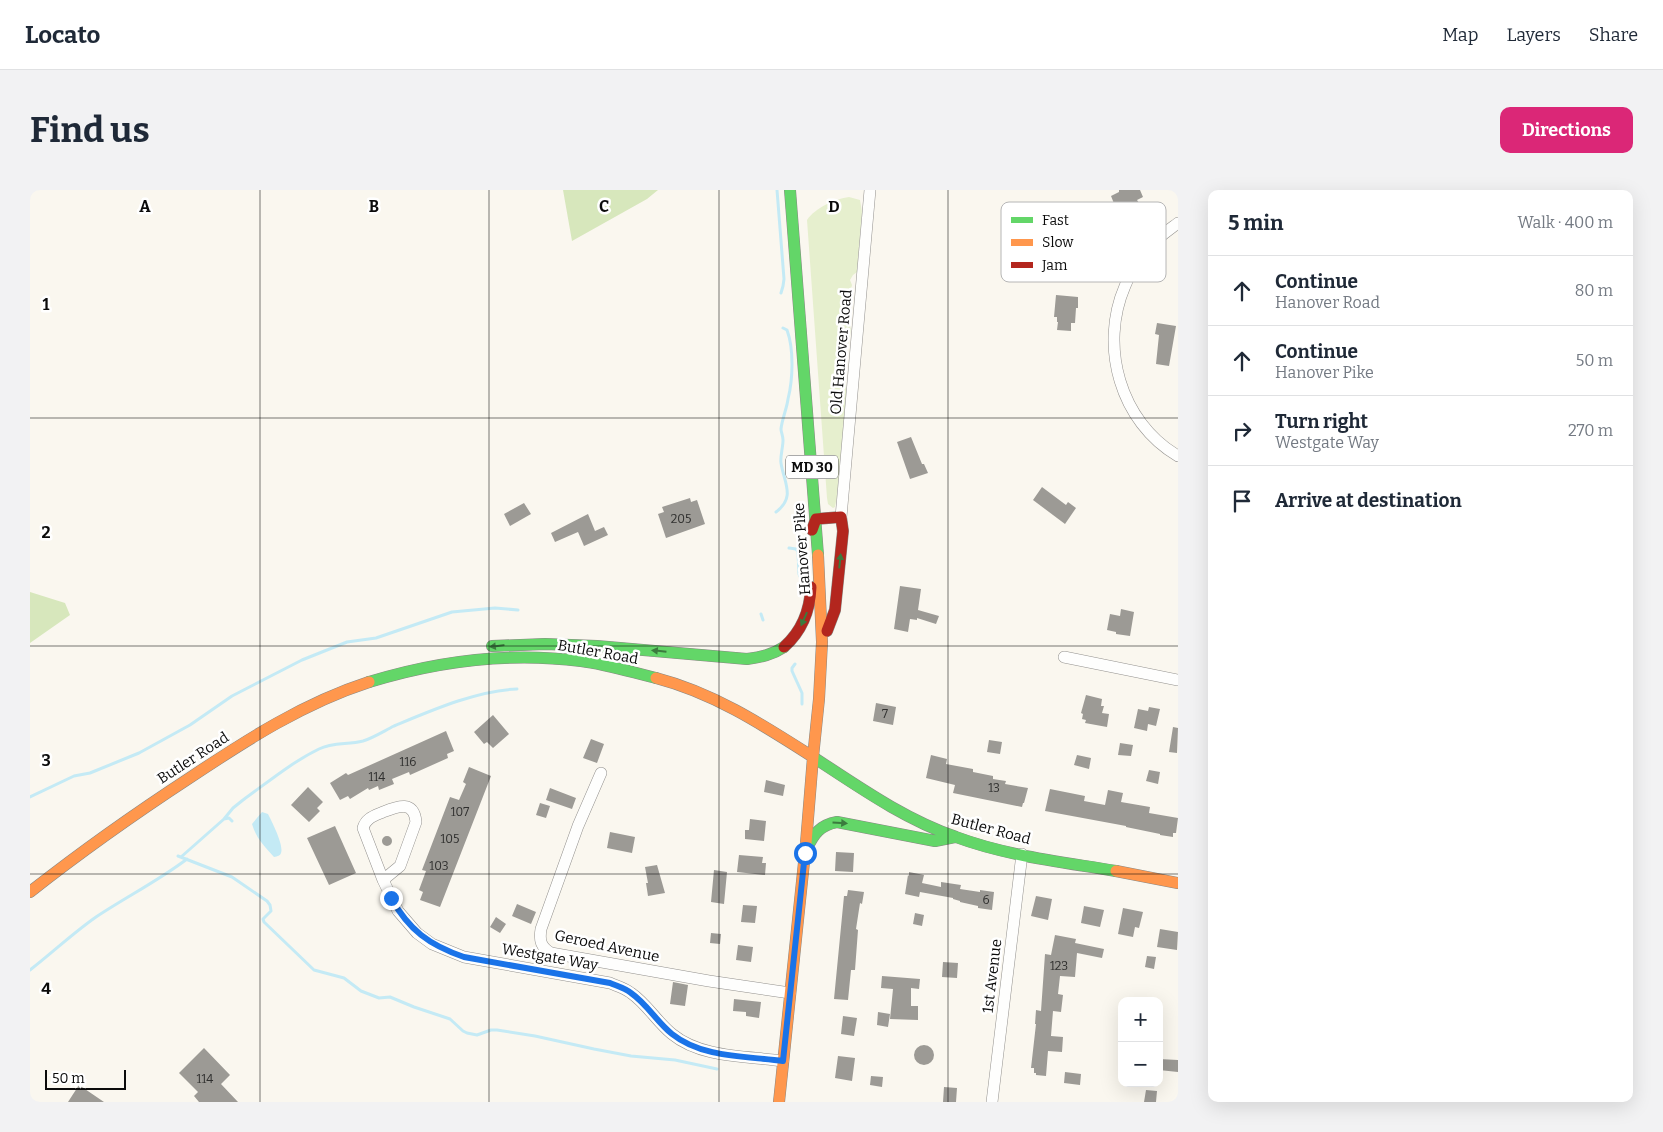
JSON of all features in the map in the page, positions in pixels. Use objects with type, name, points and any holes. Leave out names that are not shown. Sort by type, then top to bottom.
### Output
[{"type":"main road","name":"Hanover Pike","points":[[790,190],[816,519],[822,642],[819,699],[812,757]]},
{"type":"main road","points":[[454,663],[492,646],[543,643],[633,648],[737,658],[761,657],[774,652],[793,638],[806,616],[811,591],[810,539],[816,519],[841,517],[842,531],[835,610],[822,642]]},
{"type":"main road","name":"Butler Road","points":[[30,892],[82,852],[213,762],[319,701],[347,690],[403,673],[454,663],[492,659],[537,658],[583,662],[670,682],[714,698],[754,719],[881,801],[939,831],[972,843],[1178,883]]},
{"type":"main road","name":"MD 30","points":[[779,1102],[805,850],[812,757]]},
{"type":"main road","points":[[805,850],[820,828],[837,822],[935,841],[955,837]]},
{"type":"street","name":"Old Hanover Road","points":[[841,517],[870,190]]},
{"type":"street","points":[[1166,232],[1178,223]]},
{"type":"street","points":[[1127,282],[1118,304],[1113,344],[1122,387],[1136,416],[1157,440],[1178,456]]},
{"type":"street","points":[[1064,657],[1178,680]]},
{"type":"street","name":"Geroed Avenue","points":[[601,773],[578,826],[541,929],[541,944],[545,949],[551,953],[709,981],[790,993]]},
{"type":"street","name":"Westgate Way","points":[[383,880],[400,866],[416,822],[410,808],[397,806],[369,818],[364,822],[364,835],[383,880],[398,911],[407,922],[432,944],[464,957],[610,983],[632,994],[664,1027],[693,1047],[708,1052],[783,1061]]},
{"type":"street","name":"1st Avenue","points":[[992,1102],[1022,854]]},
{"type":"green space","points":[[563,190],[658,190],[647,199],[572,241]]},
{"type":"green space","points":[[849,197],[860,200],[862,212],[857,272],[850,280],[852,285],[848,317],[851,330],[846,353],[846,397],[837,496],[835,507],[833,508],[828,504],[827,498],[807,220],[826,205]]},
{"type":"green space","points":[[30,592],[65,603],[70,615],[30,643]]},
{"type":"water","points":[[262,812],[268,814],[277,834],[281,845],[281,854],[279,856],[274,857],[261,842],[252,824]]},
{"type":"building","points":[[1119,190],[1140,190],[1143,197],[1137,200],[1138,202],[1113,202],[1111,196],[1119,192]]},
{"type":"building","points":[[1056,295],[1078,297],[1075,323],[1071,323],[1071,331],[1057,330],[1057,317],[1054,317]]},
{"type":"building","points":[[1157,323],[1176,326],[1169,366],[1156,364],[1159,335],[1155,334]]},
{"type":"building","points":[[911,437],[922,464],[924,464],[928,473],[910,479],[897,442]]},
{"type":"building","points":[[1042,487],[1066,505],[1068,502],[1076,508],[1065,524],[1033,500]]},
{"type":"building","points":[[690,498],[691,502],[697,500],[705,524],[666,538],[658,514],[664,512],[662,507]]},
{"type":"building","points":[[524,503],[531,514],[510,526],[504,514]]},
{"type":"building","points":[[588,514],[595,531],[604,527],[608,535],[584,546],[578,532],[555,542],[551,533]]},
{"type":"building","points":[[900,586],[921,589],[918,610],[939,616],[936,624],[917,618],[917,620],[910,619],[908,632],[894,629]]},
{"type":"building","points":[[1121,609],[1134,612],[1130,636],[1116,634],[1116,632],[1107,630],[1110,614],[1120,616]]},
{"type":"building","points":[[1086,695],[1102,699],[1101,706],[1104,706],[1102,713],[1109,714],[1107,727],[1085,723],[1086,720],[1082,719],[1083,714],[1081,713]]},
{"type":"building","points":[[876,703],[896,707],[893,725],[873,721]]},
{"type":"building","points":[[1149,707],[1160,709],[1156,726],[1148,724],[1147,731],[1134,728],[1138,709],[1148,711]]},
{"type":"building","points":[[493,715],[509,734],[493,748],[487,742],[484,744],[474,732]]},
{"type":"building","points":[[1173,727],[1178,728],[1177,753],[1169,752]]},
{"type":"building","points":[[446,731],[454,751],[447,754],[448,758],[410,775],[409,772],[392,779],[394,784],[379,790],[378,786],[369,790],[368,788],[350,799],[348,796],[340,800],[330,783],[346,773],[348,775]]},
{"type":"building","points":[[591,739],[604,744],[597,763],[583,758]]},
{"type":"building","points":[[989,740],[1002,742],[1000,754],[987,752]]},
{"type":"building","points":[[1120,743],[1133,745],[1131,756],[1118,755]]},
{"type":"building","points":[[931,755],[947,759],[946,764],[973,769],[973,772],[1006,781],[1005,784],[1028,788],[1022,807],[953,793],[955,785],[926,778]]},
{"type":"building","points":[[1077,755],[1091,758],[1089,769],[1074,765]]},
{"type":"building","points":[[469,767],[491,776],[440,907],[420,900],[423,892],[419,890],[426,871],[422,870],[450,797],[459,800],[466,784],[463,782]]},
{"type":"building","points":[[1149,770],[1160,772],[1158,784],[1146,781]]},
{"type":"building","points":[[766,780],[785,785],[783,796],[764,792]]},
{"type":"building","points":[[308,787],[323,802],[317,808],[320,811],[309,822],[291,805]]},
{"type":"building","points":[[550,788],[576,798],[572,809],[546,800]]},
{"type":"building","points":[[1050,789],[1085,796],[1084,801],[1105,805],[1108,790],[1123,793],[1121,802],[1150,807],[1149,813],[1178,818],[1176,833],[1173,833],[1173,837],[1160,835],[1126,826],[1045,811]]},
{"type":"building","points":[[540,803],[550,806],[546,818],[536,815]]},
{"type":"building","points":[[750,819],[766,821],[764,841],[745,839],[745,830],[749,830]]},
{"type":"building","points":[[335,826],[356,873],[329,885],[307,838]]},
{"type":"building","points":[[610,832],[635,837],[632,853],[607,848]]},
{"type":"building","points":[[385,836],[389,836],[392,841],[391,845],[385,846],[382,843],[382,839]]},
{"type":"building","points":[[836,852],[854,853],[853,872],[835,871]]},
{"type":"building","points":[[739,855],[763,857],[762,863],[766,863],[765,875],[737,872]]},
{"type":"building","points":[[657,865],[665,893],[648,896],[645,867]]},
{"type":"building","points":[[714,870],[727,872],[724,904],[711,902]]},
{"type":"building","points":[[909,872],[924,875],[922,883],[941,887],[941,882],[961,885],[960,889],[994,892],[992,910],[978,908],[978,906],[960,902],[953,898],[920,892],[919,897],[905,894]]},
{"type":"building","points":[[848,890],[864,892],[862,904],[860,903],[856,929],[858,930],[855,970],[851,970],[848,1000],[834,999],[844,896],[847,896]]},
{"type":"building","points":[[1036,896],[1052,899],[1048,920],[1031,916]]},
{"type":"building","points":[[517,904],[536,912],[531,924],[512,916]]},
{"type":"building","points":[[743,905],[757,906],[755,923],[741,922]]},
{"type":"building","points":[[1084,906],[1104,910],[1100,927],[1081,923]]},
{"type":"building","points":[[1123,908],[1143,912],[1139,928],[1135,927],[1133,937],[1118,934]]},
{"type":"building","points":[[915,913],[924,915],[922,926],[913,924]]},
{"type":"building","points":[[496,917],[506,924],[500,933],[490,927]]},
{"type":"building","points":[[1160,929],[1178,932],[1177,950],[1157,947]]},
{"type":"building","points":[[711,933],[721,934],[720,944],[710,943]]},
{"type":"building","points":[[1055,935],[1076,939],[1075,943],[1104,949],[1102,958],[1077,953],[1075,977],[1060,976],[1058,994],[1063,995],[1061,1012],[1053,1011],[1051,1036],[1063,1037],[1062,1052],[1048,1051],[1046,1076],[1036,1075],[1034,1068],[1031,1068],[1036,1010],[1041,1011],[1045,954],[1051,955]]},
{"type":"building","points":[[738,945],[753,947],[751,962],[736,960]]},
{"type":"building","points":[[1147,956],[1156,957],[1154,969],[1145,967]]},
{"type":"building","points":[[943,962],[958,963],[957,978],[942,977]]},
{"type":"building","points":[[882,976],[920,979],[919,989],[911,988],[911,1006],[918,1006],[918,1020],[890,1019],[893,989],[881,988]]},
{"type":"building","points":[[673,982],[688,985],[685,1006],[670,1004]]},
{"type":"building","points":[[734,999],[761,1002],[759,1018],[746,1016],[746,1012],[733,1011]]},
{"type":"building","points":[[878,1012],[890,1014],[888,1027],[877,1025]]},
{"type":"building","points":[[843,1016],[857,1018],[854,1036],[841,1034]]},
{"type":"building","points":[[924,1045],[931,1048],[934,1055],[931,1062],[924,1065],[917,1062],[914,1055],[917,1048]]},
{"type":"building","points":[[204,1048],[230,1075],[221,1084],[238,1102],[199,1102],[194,1096],[198,1092],[179,1073]]},
{"type":"building","points":[[838,1056],[855,1058],[852,1081],[835,1078]]},
{"type":"building","points":[[1163,1059],[1178,1060],[1178,1072],[1163,1070]]},
{"type":"building","points":[[1065,1072],[1081,1074],[1080,1085],[1064,1083]]},
{"type":"building","points":[[871,1076],[883,1077],[882,1087],[870,1085]]},
{"type":"building","points":[[79,1085],[104,1102],[68,1102]]},
{"type":"building","points":[[944,1087],[957,1088],[956,1102],[943,1102]]},
{"type":"building","points":[[1146,1090],[1157,1091],[1156,1102],[1144,1102]]},
{"type":"waterway","points":[[777,190],[784,279],[781,293]]},
{"type":"waterway","points":[[776,512],[786,501],[787,495],[781,463],[783,440],[781,429],[790,391],[792,373],[791,346],[787,330],[783,328]]},
{"type":"waterway","points":[[789,548],[796,549],[798,552],[799,574],[802,580]]},
{"type":"waterway","points":[[30,797],[74,776],[90,773],[139,753],[190,725],[232,696],[302,660],[347,642],[376,638],[452,612],[495,608],[518,610]]},
{"type":"waterway","points":[[761,614],[763,620]]},
{"type":"waterway","points":[[795,664],[792,671],[802,693],[802,704]]},
{"type":"waterway","points":[[181,857],[224,819],[233,808],[309,754],[330,745],[363,741],[394,726],[454,702],[486,693],[517,689]]},
{"type":"waterway","points":[[224,819],[229,818],[232,821]]},
{"type":"waterway","points":[[178,856],[232,877],[267,901],[271,911],[263,919],[264,922],[314,970],[344,978],[361,991],[379,998],[390,997],[450,1019],[467,1033],[477,1035],[497,1030],[631,1056],[675,1060],[717,1069]]},
{"type":"waterway","points":[[30,970],[96,917],[165,875],[187,859]]},
{"type":"traffic: fast","points":[[790,190],[818,555]]},
{"type":"traffic: fast","points":[[492,646],[545,644],[597,646],[747,659],[766,655],[784,647]]},
{"type":"traffic: fast","points":[[369,682],[447,664],[501,658],[554,658],[590,662],[656,678]]},
{"type":"traffic: fast","points":[[813,757],[900,812],[937,830],[975,844],[1015,854],[1116,871]]},
{"type":"traffic: fast","points":[[807,848],[818,831],[826,825],[837,822],[935,841],[955,837]]},
{"type":"traffic: slow","points":[[656,678],[698,692],[738,711],[813,757],[822,642],[818,555]]},
{"type":"traffic: slow","points":[[30,892],[130,818],[234,749],[299,711],[369,682]]},
{"type":"traffic: slow","points":[[779,1102],[813,757]]},
{"type":"traffic: slow","points":[[1116,871],[1178,883]]},
{"type":"traffic: jam","points":[[812,530],[816,519],[841,517],[843,531],[835,610],[827,631]]},
{"type":"traffic: jam","points":[[784,647],[796,634],[804,620],[809,604],[811,587]]},
{"type":"route","points":[[391,898],[398,911],[417,933],[446,951],[464,957],[610,983],[632,994],[672,1034],[693,1047],[708,1052],[783,1061],[805,853]]}]
